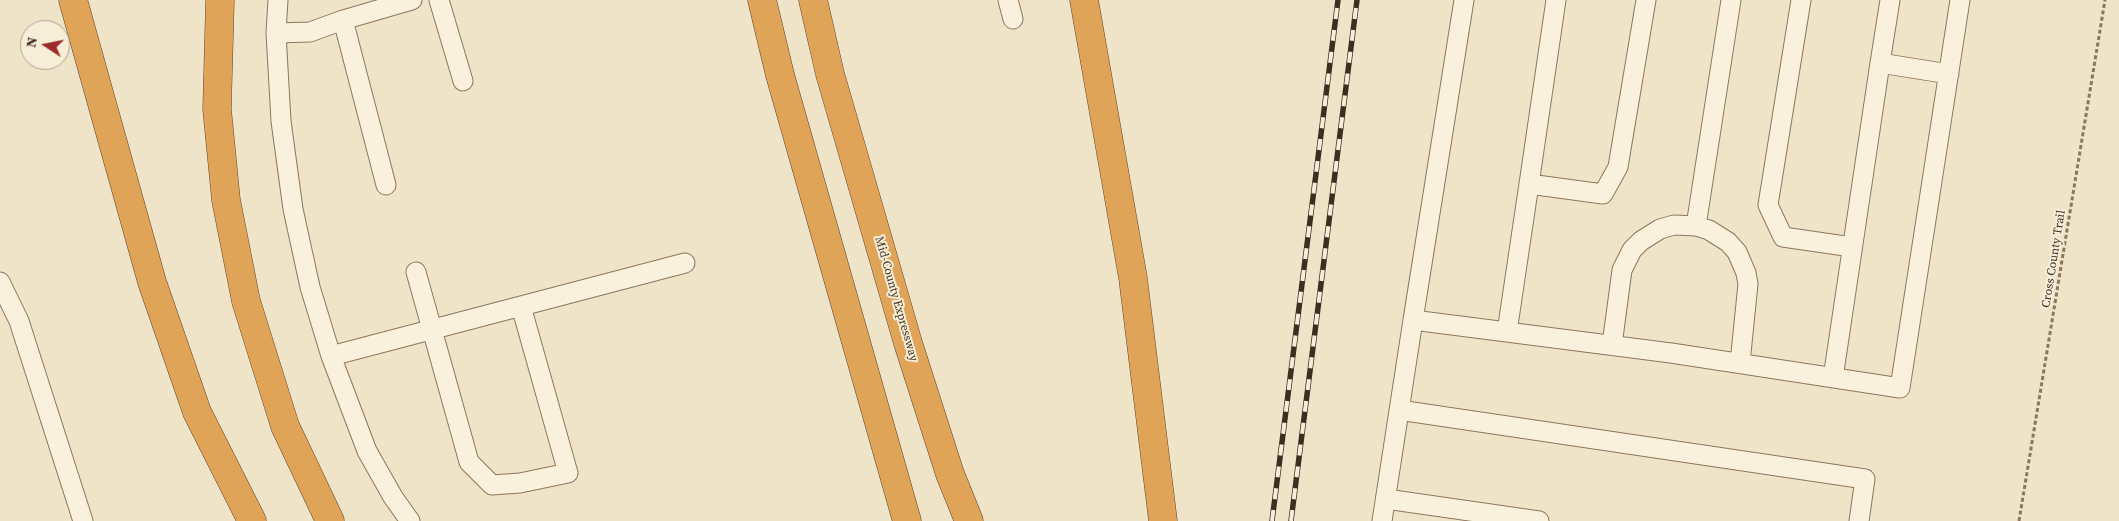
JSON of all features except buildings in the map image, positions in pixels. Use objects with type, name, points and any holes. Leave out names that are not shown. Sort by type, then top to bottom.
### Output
[{"type":"highway","points":[[73,0],[152,282],[197,412],[252,521]]},
{"type":"highway","points":[[220,0],[217,109],[226,200],[246,301],[285,426],[330,521]]},
{"type":"highway","points":[[762,0],[780,75],[907,521]]},
{"type":"highway","name":"Mid-County Expressway","points":[[813,0],[830,74],[908,343],[950,474],[969,521]]},
{"type":"highway","points":[[1084,0],[1133,278],[1163,521]]},
{"type":"lane","points":[[278,0],[276,33],[281,121],[293,209],[310,287],[331,356],[366,451],[393,497],[410,521]]},
{"type":"lane","points":[[276,33],[310,32],[343,20],[412,0]]},
{"type":"lane","points":[[439,0],[462,81]]},
{"type":"lane","points":[[1008,0],[1013,19]]},
{"type":"lane","points":[[1382,521],[1464,0]]},
{"type":"lane","points":[[1506,332],[1556,0]]},
{"type":"lane","points":[[1529,184],[1603,194],[1618,167],[1646,0]]},
{"type":"lane","points":[[1696,226],[1730,0]]},
{"type":"lane","points":[[1801,0],[1768,205],[1783,237],[1852,247]]},
{"type":"lane","points":[[1833,378],[1890,0]]},
{"type":"lane","points":[[1413,320],[1612,345],[1900,388],[1960,0]]},
{"type":"lane","points":[[343,20],[386,185]]},
{"type":"lane","points":[[1880,63],[1949,74]]},
{"type":"lane","points":[[1612,345],[1622,270],[1632,250],[1641,241],[1660,229],[1674,225],[1696,226],[1709,230],[1728,242],[1737,252],[1746,272],[1748,284],[1740,363]]},
{"type":"lane","points":[[331,356],[685,263]]},
{"type":"lane","points":[[416,272],[470,462],[492,485],[520,483],[568,473],[521,306]]},
{"type":"lane","points":[[0,282],[19,321],[83,521]]},
{"type":"lane","points":[[1399,410],[1865,479],[1859,521]]},
{"type":"lane","points":[[1386,499],[1539,521]]},
{"type":"path","name":"Cross County Trail","points":[[2019,521],[2105,0]]},
{"type":"railway","points":[[1272,521],[1338,0]]},
{"type":"railway","points":[[1291,521],[1357,0]]}]
